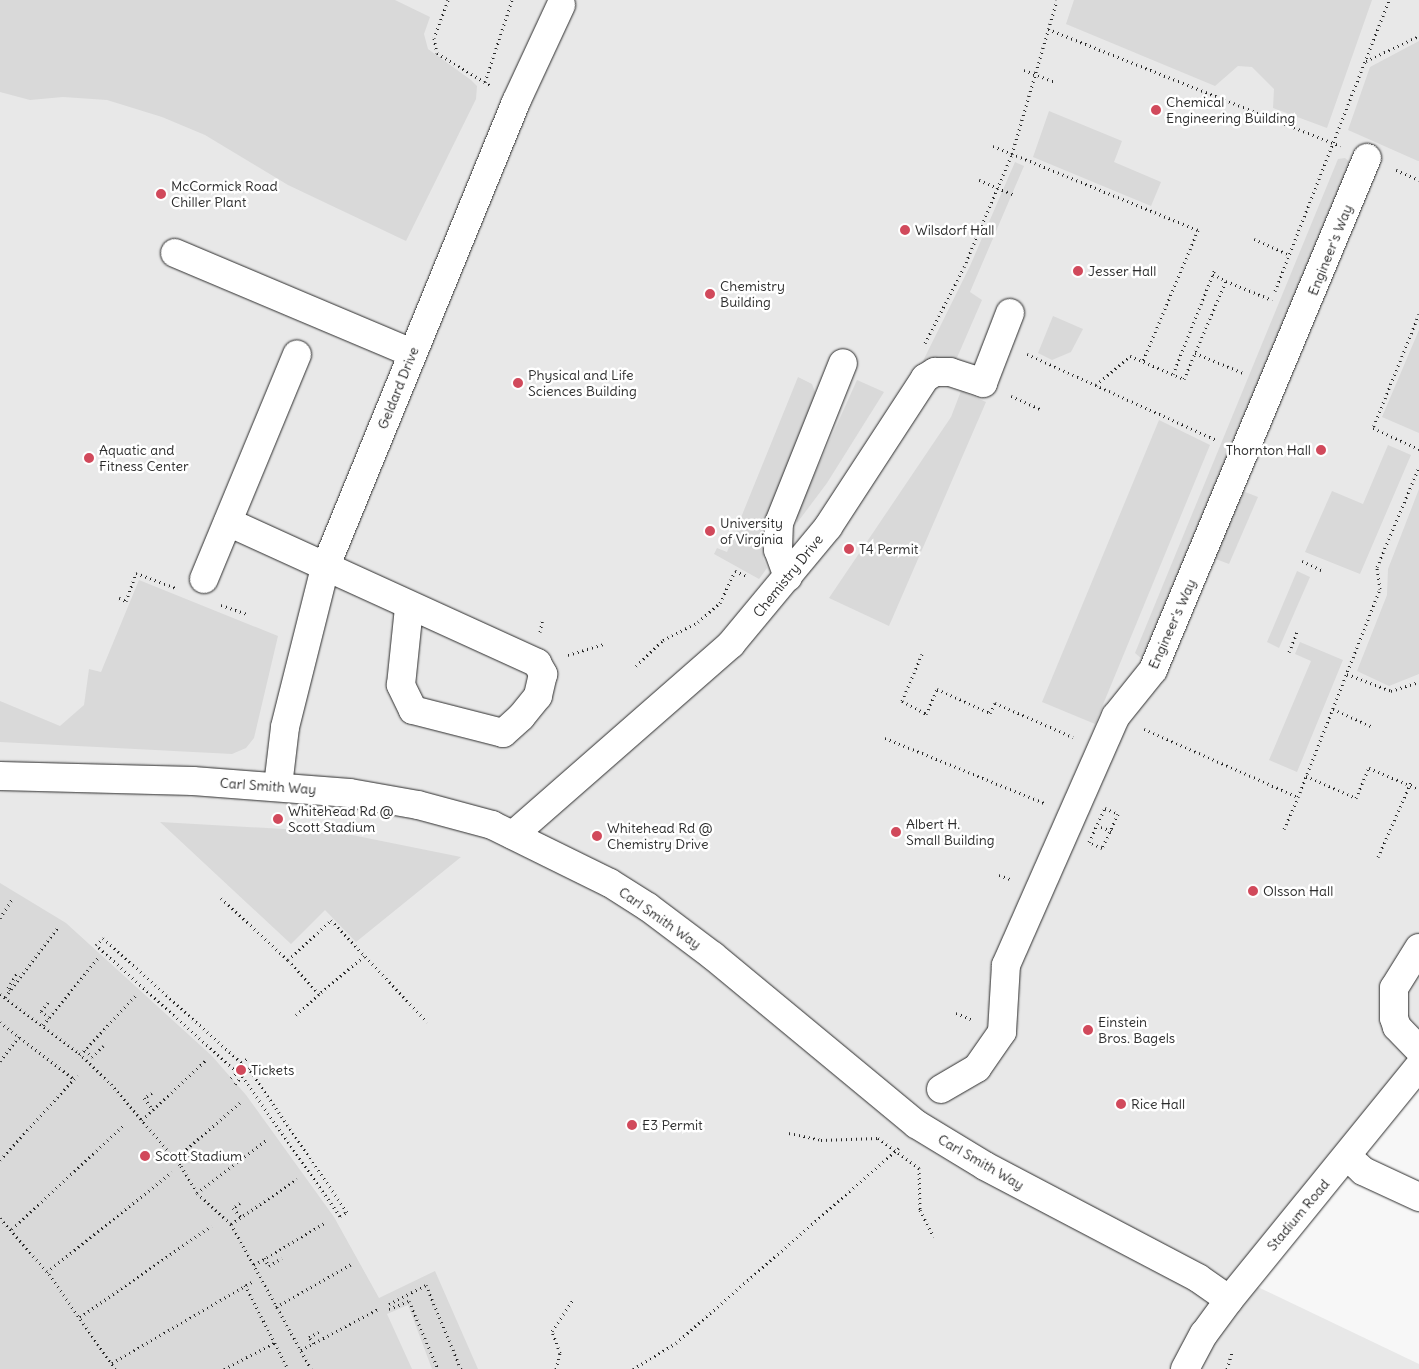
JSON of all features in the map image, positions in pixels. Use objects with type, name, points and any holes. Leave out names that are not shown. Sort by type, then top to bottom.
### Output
[{"type":"street","name":"Geldard Drive","points":[[278,786],[285,727],[325,568],[516,102],[562,5]]},
{"type":"street","name":"Engineer's Way","points":[[940,1089],[977,1068],[1002,1032],[1006,965],[1085,820],[1102,748],[1116,716],[1153,670],[1367,158]]},
{"type":"street","points":[[175,254],[412,353]]},
{"type":"street","points":[[925,378],[935,372],[950,372],[983,383],[1010,313]]},
{"type":"street","points":[[204,579],[297,354]]},
{"type":"street","points":[[788,578],[778,550],[778,523],[843,364]]},
{"type":"street","name":"Chemistry Drive","points":[[513,834],[731,644],[788,578],[828,527],[925,378]]},
{"type":"street","points":[[228,522],[409,607],[537,663],[543,674],[538,696],[521,717],[503,733],[413,710],[401,685],[409,607]]},
{"type":"street","name":"Carl Smith Way","points":[[0,776],[278,786],[350,793],[418,804],[513,834],[610,883],[648,908],[713,956],[916,1124],[985,1166],[1198,1278],[1229,1300]]},
{"type":"street","points":[[1419,948],[1394,988],[1394,1018],[1397,1027],[1419,1050]]},
{"type":"street","name":"Stadium Road","points":[[1185,1369],[1204,1334],[1229,1300],[1419,1066]]},
{"type":"street","points":[[1347,1156],[1363,1170],[1419,1197]]},
{"type":"path","points":[[448,0],[434,38],[437,53],[516,102]]},
{"type":"path","points":[[485,82],[512,0]]},
{"type":"path","points":[[925,378],[917,359],[964,267],[1012,154],[1057,0]]},
{"type":"path","points":[[1048,29],[1334,143]]},
{"type":"path","points":[[1365,61],[1419,36]]},
{"type":"path","points":[[1024,70],[1055,82]]},
{"type":"path","points":[[994,146],[1198,230],[1143,361]]},
{"type":"path","points":[[979,180],[1015,195]]},
{"type":"path","points":[[1254,239],[1290,255]]},
{"type":"path","points":[[1173,374],[1215,269]]},
{"type":"path","points":[[1213,274],[1272,300]]},
{"type":"path","points":[[1096,385],[1130,356],[1184,379],[1226,281]]},
{"type":"path","points":[[1419,314],[1373,428],[1419,448]]},
{"type":"path","points":[[1195,353],[1242,373]]},
{"type":"path","points":[[1023,362],[1027,354],[1218,440]]},
{"type":"path","points":[[1419,467],[1377,567],[1380,589],[1306,776],[1356,798],[1369,768],[1419,789]]},
{"type":"path","points":[[1302,561],[1322,571]]},
{"type":"path","points":[[636,666],[663,640],[698,622],[720,602],[735,571],[749,577]]},
{"type":"path","points":[[1289,652],[1297,632]]},
{"type":"path","points":[[563,656],[603,644]]},
{"type":"path","points":[[922,654],[902,701],[926,714],[937,689],[990,713],[995,703],[1102,748]]},
{"type":"path","points":[[1347,674],[1391,691],[1419,682]]},
{"type":"path","points":[[1333,709],[1373,727]]},
{"type":"path","points":[[885,738],[1114,833]]},
{"type":"path","points":[[1378,857],[1412,780]]},
{"type":"path","points":[[1284,828],[1298,797]]},
{"type":"path","points":[[1089,842],[1102,848],[1118,814],[1105,808]]},
{"type":"path","points":[[0,918],[13,898]]},
{"type":"path","points":[[221,898],[288,960],[318,994]]},
{"type":"path","points":[[288,960],[331,920],[427,1022]]},
{"type":"path","points":[[5,997],[59,926]]},
{"type":"path","points":[[231,1078],[237,1072],[96,944],[103,938],[242,1063],[248,1058]]},
{"type":"path","points":[[296,1015],[364,956]]},
{"type":"path","points":[[43,1025],[98,958]]},
{"type":"path","points":[[10,990],[8,988],[17,973]]},
{"type":"path","points":[[0,994],[80,1054],[142,1120],[175,1159],[197,1188],[197,1193],[231,1224],[311,1369]]},
{"type":"path","points":[[80,1054],[136,995]]},
{"type":"path","points":[[49,1018],[41,1012],[50,1000]]},
{"type":"path","points":[[0,1022],[74,1079]]},
{"type":"path","points":[[0,1061],[19,1037]]},
{"type":"path","points":[[85,1050],[92,1057],[103,1046]]},
{"type":"path","points":[[142,1120],[207,1059]]},
{"type":"path","points":[[235,1084],[242,1076],[340,1216],[346,1212],[249,1069],[254,1065]]},
{"type":"path","points":[[0,1160],[78,1076]]},
{"type":"path","points":[[152,1093],[144,1098],[153,1110]]},
{"type":"path","points":[[175,1159],[242,1101]]},
{"type":"path","points":[[12,1229],[125,1124]]},
{"type":"path","points":[[789,1134],[821,1140],[878,1138],[918,1168],[920,1210],[934,1238]]},
{"type":"path","points":[[197,1193],[268,1139]]},
{"type":"path","points":[[633,1369],[676,1343],[883,1165],[894,1151],[902,1146]]},
{"type":"path","points":[[184,1151],[188,1156],[200,1148]]},
{"type":"path","points":[[47,1272],[172,1172]]},
{"type":"path","points":[[231,1224],[297,1179]]},
{"type":"path","points":[[240,1203],[233,1208],[242,1217]]},
{"type":"path","points":[[0,1218],[12,1229],[47,1272],[115,1369]]},
{"type":"path","points":[[254,1265],[326,1222]]},
{"type":"path","points":[[80,1317],[211,1226]]},
{"type":"path","points":[[264,1258],[269,1266],[282,1258]]},
{"type":"path","points":[[276,1307],[353,1262]]},
{"type":"path","points":[[112,1363],[252,1282]]},
{"type":"path","points":[[245,1285],[276,1342],[288,1369]]},
{"type":"path","points":[[389,1304],[426,1285],[461,1369]]},
{"type":"path","points":[[556,1369],[560,1353],[552,1331],[573,1300]]},
{"type":"path","points":[[389,1309],[409,1301],[438,1369]]},
{"type":"path","points":[[301,1350],[378,1309]]},
{"type":"path","points":[[314,1343],[310,1337],[321,1331]]},
{"type":"path","points":[[224,1369],[276,1342]]},
{"type":"path","points":[[1227,1369],[1232,1353]]},
{"type":"shaded area","name":"University of Virginia","points":[[0,0],[1419,0],[1419,1062],[1241,1279],[1419,1364],[1419,1369],[0,1369]]},
{"type":"shaded area","points":[[0,0],[395,0],[430,17],[424,34],[428,49],[477,86],[476,99],[406,241],[288,185],[205,135],[162,117],[107,100],[63,97],[30,100],[0,92]]},
{"type":"shaded area","points":[[1074,0],[1372,0],[1327,128],[1273,108],[1274,89],[1252,67],[1238,66],[1215,86],[1066,24]]},
{"type":"shaded area","points":[[1419,41],[1418,161],[1348,130],[1370,67]]},
{"type":"shaded area","points":[[1049,111],[1122,141],[1114,162],[1161,182],[1151,206],[1033,157]]},
{"type":"shaded area","points":[[1345,158],[1351,163],[1148,653],[1142,659],[1135,653],[1338,159]]},
{"type":"shaded area","points":[[1015,162],[1024,166],[970,292],[982,300],[956,360],[922,363],[970,266]]},
{"type":"shaded area","points":[[1053,316],[1083,329],[1071,352],[1052,360],[1038,353]]},
{"type":"shaded area","points":[[1419,330],[1419,433],[1382,417]]},
{"type":"shaded area","points":[[798,377],[812,384],[817,397],[766,527],[763,558],[767,568],[759,579],[714,554],[717,548],[727,552]]},
{"type":"shaded area","points":[[857,380],[884,392],[827,483],[797,523],[797,513]]},
{"type":"shaded area","points":[[961,391],[986,402],[889,626],[829,598],[951,417]]},
{"type":"shaded area","points":[[1159,420],[1210,445],[1095,724],[1042,702]]},
{"type":"shaded area","points":[[1388,445],[1411,455],[1360,574],[1305,552],[1332,491],[1363,504]]},
{"type":"shaded area","points":[[1419,489],[1419,674],[1389,686],[1357,671],[1387,595],[1388,569]]},
{"type":"shaded area","points":[[1240,490],[1258,497],[1229,564],[1213,558]]},
{"type":"shaded area","points":[[1297,571],[1310,577],[1279,648],[1267,642]]},
{"type":"shaded area","points":[[139,580],[278,636],[254,738],[246,748],[232,754],[0,742],[0,701],[60,726],[84,705],[89,669],[101,672]]},
{"type":"shaded area","points":[[1300,642],[1343,660],[1297,772],[1269,760],[1311,661],[1295,654]]},
{"type":"shaded area","points":[[160,822],[337,832],[461,857],[356,942],[325,910],[291,944]]},
{"type":"shaded area","name":"Scott Stadium","points":[[0,883],[66,923],[212,1056],[246,1095],[334,1217],[379,1298],[435,1271],[478,1369],[432,1369],[408,1305],[387,1314],[412,1369],[0,1369]]},
{"type":"place","name":"Chemical Engineering Building","points":[[1156,110]]},
{"type":"place","name":"McCormick Road Chiller Plant","points":[[161,194]]},
{"type":"place","name":"Wilsdorf Hall","points":[[905,230]]},
{"type":"place","name":"Jesser Hall","points":[[1078,271]]},
{"type":"place","name":"Chemistry Building","points":[[710,294]]},
{"type":"place","name":"Physical and Life Sciences Building","points":[[518,383]]},
{"type":"place","name":"Thornton Hall","points":[[1321,450]]},
{"type":"place","name":"Aquatic and Fitness Center","points":[[89,458]]},
{"type":"place","name":"University of Virginia","points":[[710,531]]},
{"type":"place","name":"T4 Permit","points":[[849,549]]},
{"type":"place","name":"Whitehead Rd @ Scott Stadium","points":[[278,819]]},
{"type":"place","name":"Albert H. Small Building","points":[[896,832]]},
{"type":"place","name":"Whitehead Rd @ Chemistry Drive","points":[[597,836]]},
{"type":"place","name":"Olsson Hall","points":[[1253,891]]},
{"type":"place","name":"Einstein Bros. Bagels","points":[[1088,1030]]},
{"type":"place","name":"Tickets","points":[[241,1070]]},
{"type":"place","name":"Rice Hall","points":[[1121,1104]]},
{"type":"place","name":"E3 Permit","points":[[632,1125]]},
{"type":"place","name":"Scott Stadium","points":[[145,1156]]}]
